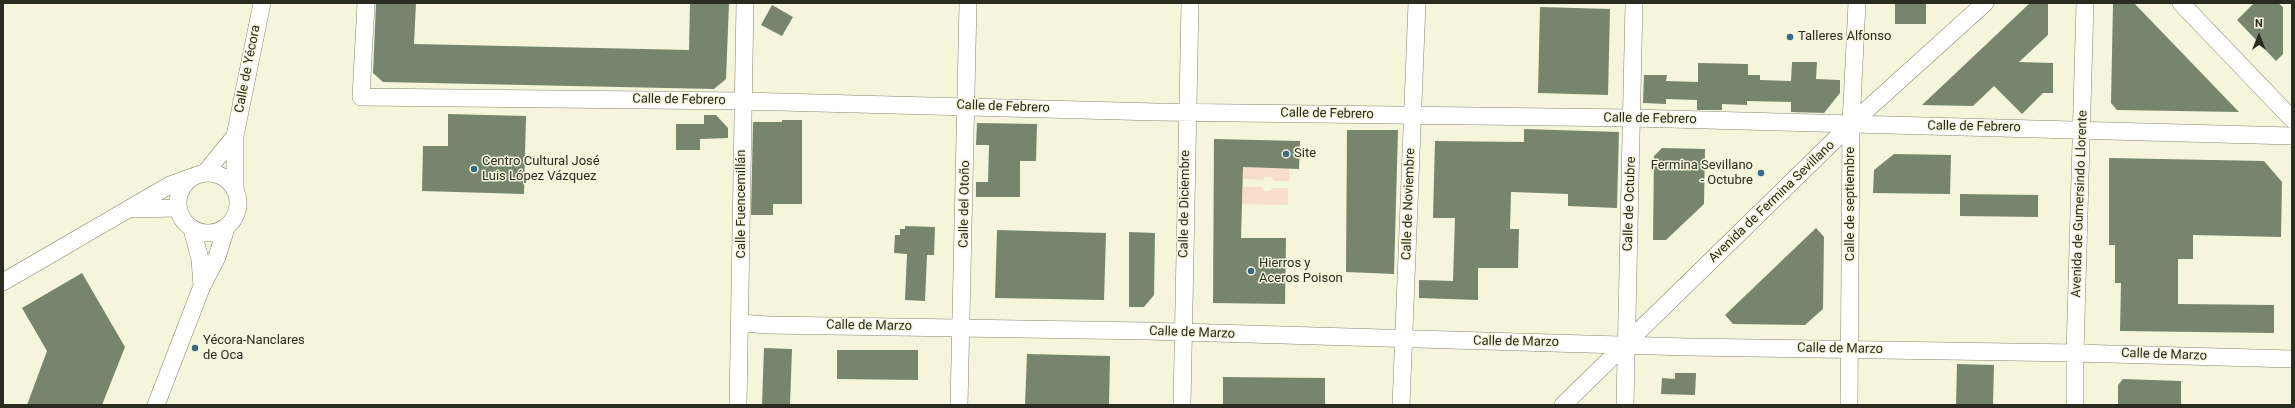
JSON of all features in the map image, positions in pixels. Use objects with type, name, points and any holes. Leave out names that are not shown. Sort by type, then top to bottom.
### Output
[{"type":"street","name":"Calle de Yécora","points":[[235,188],[235,136],[262,3]]},
{"type":"street","name":"Calle de Febrero","points":[[366,3],[361,96],[742,101],[1187,112],[1633,118],[2292,136]]},
{"type":"street","name":"Calle Fuencemillán","points":[[738,405],[741,323],[742,101],[745,3]]},
{"type":"street","name":"Calle del Otoño","points":[[959,405],[967,106],[968,3]]},
{"type":"street","name":"Calle de Diciembre","points":[[1182,405],[1190,3]]},
{"type":"street","name":"Calle de Noviembre","points":[[1401,405],[1417,3]]},
{"type":"street","name":"Calle de Octubre","points":[[1625,405],[1633,118],[1634,3]]},
{"type":"street","name":"Calle de septiembre","points":[[1849,405],[1851,124],[1857,3]]},
{"type":"street","name":"Avenida de Fermina Sevillano","points":[[1562,405],[1851,124],[1985,3]]},
{"type":"street","name":"Avenida de Gumersindo Llorente","points":[[2075,405],[2074,353],[2083,130],[2086,3]]},
{"type":"street","points":[[2181,3],[2292,119]]},
{"type":"street","name":"Calle de Yécora","points":[[199,175],[235,136]]},
{"type":"street","points":[[3,282],[170,184],[199,175],[216,174],[228,180],[235,188],[239,199],[238,211],[234,221],[217,233],[205,234],[192,229],[182,220],[178,208],[178,197],[184,186],[199,175]]},
{"type":"street","points":[[128,209],[178,208]]},
{"type":"street","points":[[156,405],[202,286],[217,257],[226,228]]},
{"type":"street","points":[[192,229],[200,259],[202,286]]},
{"type":"street","name":"Calle de Marzo","points":[[741,323],[769,325],[962,328],[1403,340],[1626,344],[1688,347],[2074,353],[2292,359]]},
{"type":"shaded area","points":[[1243,167],[1289,168],[1289,181],[1274,181],[1271,177],[1265,177],[1263,180],[1243,179]]},
{"type":"shaded area","points":[[1243,187],[1261,187],[1264,191],[1270,191],[1273,188],[1288,188],[1288,205],[1242,204]]},
{"type":"building","points":[[376,3],[416,3],[414,44],[689,50],[690,3],[729,3],[726,79],[714,89],[383,82],[373,73]]},
{"type":"building","points":[[1895,3],[1926,3],[1926,24],[1895,24]]},
{"type":"building","points":[[2030,3],[2048,3],[2048,35],[2019,62],[2053,63],[2053,93],[2043,93],[2022,114],[1994,86],[1973,106],[1922,105]]},
{"type":"building","points":[[2113,3],[2134,3],[2239,112],[2117,110],[2111,103]]},
{"type":"building","points":[[2254,3],[2278,3],[2283,7],[2283,54],[2276,61],[2237,20]]},
{"type":"building","points":[[772,5],[793,17],[782,36],[761,25]]},
{"type":"building","points":[[1540,7],[1610,9],[1608,95],[1538,93]]},
{"type":"building","points":[[1792,62],[1817,62],[1816,79],[1840,80],[1840,93],[1824,113],[1791,112],[1791,102],[1747,101],[1747,105],[1722,104],[1722,110],[1697,110],[1697,100],[1666,99],[1666,104],[1643,103],[1644,75],[1667,75],[1666,81],[1698,82],[1698,63],[1748,64],[1748,75],[1760,75],[1760,80],[1791,81]]},
{"type":"building","name":"Centro Cultural José Luis López Vázquez","points":[[448,114],[526,116],[524,194],[422,191],[423,146],[448,146]]},
{"type":"building","points":[[704,115],[716,115],[728,128],[728,138],[700,139],[700,150],[676,150],[676,124],[704,124]]},
{"type":"building","points":[[782,120],[802,120],[802,204],[773,204],[773,215],[751,215],[753,122],[782,122]]},
{"type":"building","points":[[977,123],[1037,124],[1036,161],[1020,161],[1020,197],[976,197],[976,182],[988,182],[989,145],[976,145]]},
{"type":"building","points":[[1524,129],[1619,132],[1617,208],[1568,206],[1568,194],[1511,192],[1510,229],[1519,229],[1518,268],[1478,268],[1478,300],[1419,298],[1419,280],[1453,281],[1455,218],[1433,218],[1435,141],[1524,142]]},
{"type":"building","points":[[1347,130],[1398,130],[1394,274],[1346,272]]},
{"type":"building","points":[[1214,139],[1300,141],[1299,169],[1243,167],[1241,238],[1286,238],[1285,304],[1213,303]]},
{"type":"building","points":[[1662,148],[1705,149],[1704,204],[1666,240],[1653,240],[1654,156]]},
{"type":"building","points":[[1894,154],[1951,155],[1950,194],[1873,193],[1874,170]]},
{"type":"building","points":[[2109,158],[2264,161],[2282,182],[2281,237],[2193,235],[2193,259],[2178,259],[2178,304],[2274,305],[2274,333],[2120,331],[2121,283],[2115,283],[2115,245],[2109,245]]},
{"type":"building","points":[[1960,194],[2038,195],[2038,217],[1960,216]]},
{"type":"building","points":[[905,226],[935,227],[934,255],[927,255],[925,301],[905,300],[907,254],[894,253],[895,235],[900,235],[900,229],[905,229]]},
{"type":"building","points":[[1816,228],[1824,237],[1823,309],[1805,325],[1733,324],[1725,315]]},
{"type":"building","points":[[997,230],[1106,233],[1104,300],[995,298]]},
{"type":"building","points":[[1129,232],[1155,233],[1154,295],[1144,307],[1129,307]]},
{"type":"building","points":[[82,273],[125,347],[102,405],[27,405],[47,351],[22,308]]},
{"type":"building","points":[[764,348],[792,349],[790,405],[762,405]]},
{"type":"building","points":[[837,350],[918,350],[918,380],[837,379]]},
{"type":"building","points":[[1027,354],[1110,356],[1109,405],[1025,405]]},
{"type":"building","points":[[1957,364],[1994,365],[1993,405],[1956,405]]},
{"type":"building","points":[[1675,373],[1696,373],[1695,395],[1661,394],[1662,378],[1675,379]]},
{"type":"building","points":[[1223,377],[1325,378],[1325,405],[1223,405]]},
{"type":"building","points":[[2123,379],[2181,381],[2181,405],[2118,405],[2118,385]]},
{"type":"place","name":"Talleres Alfonso","points":[[1790,37]]},
{"type":"place","name":"Site","points":[[1286,154]]},
{"type":"place","name":"Centro Cultural José Luis López Vázquez","points":[[474,169]]},
{"type":"place","name":"Fermina Sevillano - Octubre","points":[[1761,173]]},
{"type":"place","name":"Hierros y Aceros Poison","points":[[1251,271]]},
{"type":"place","name":"Yécora-Nanclares de Oca","points":[[195,348]]}]
